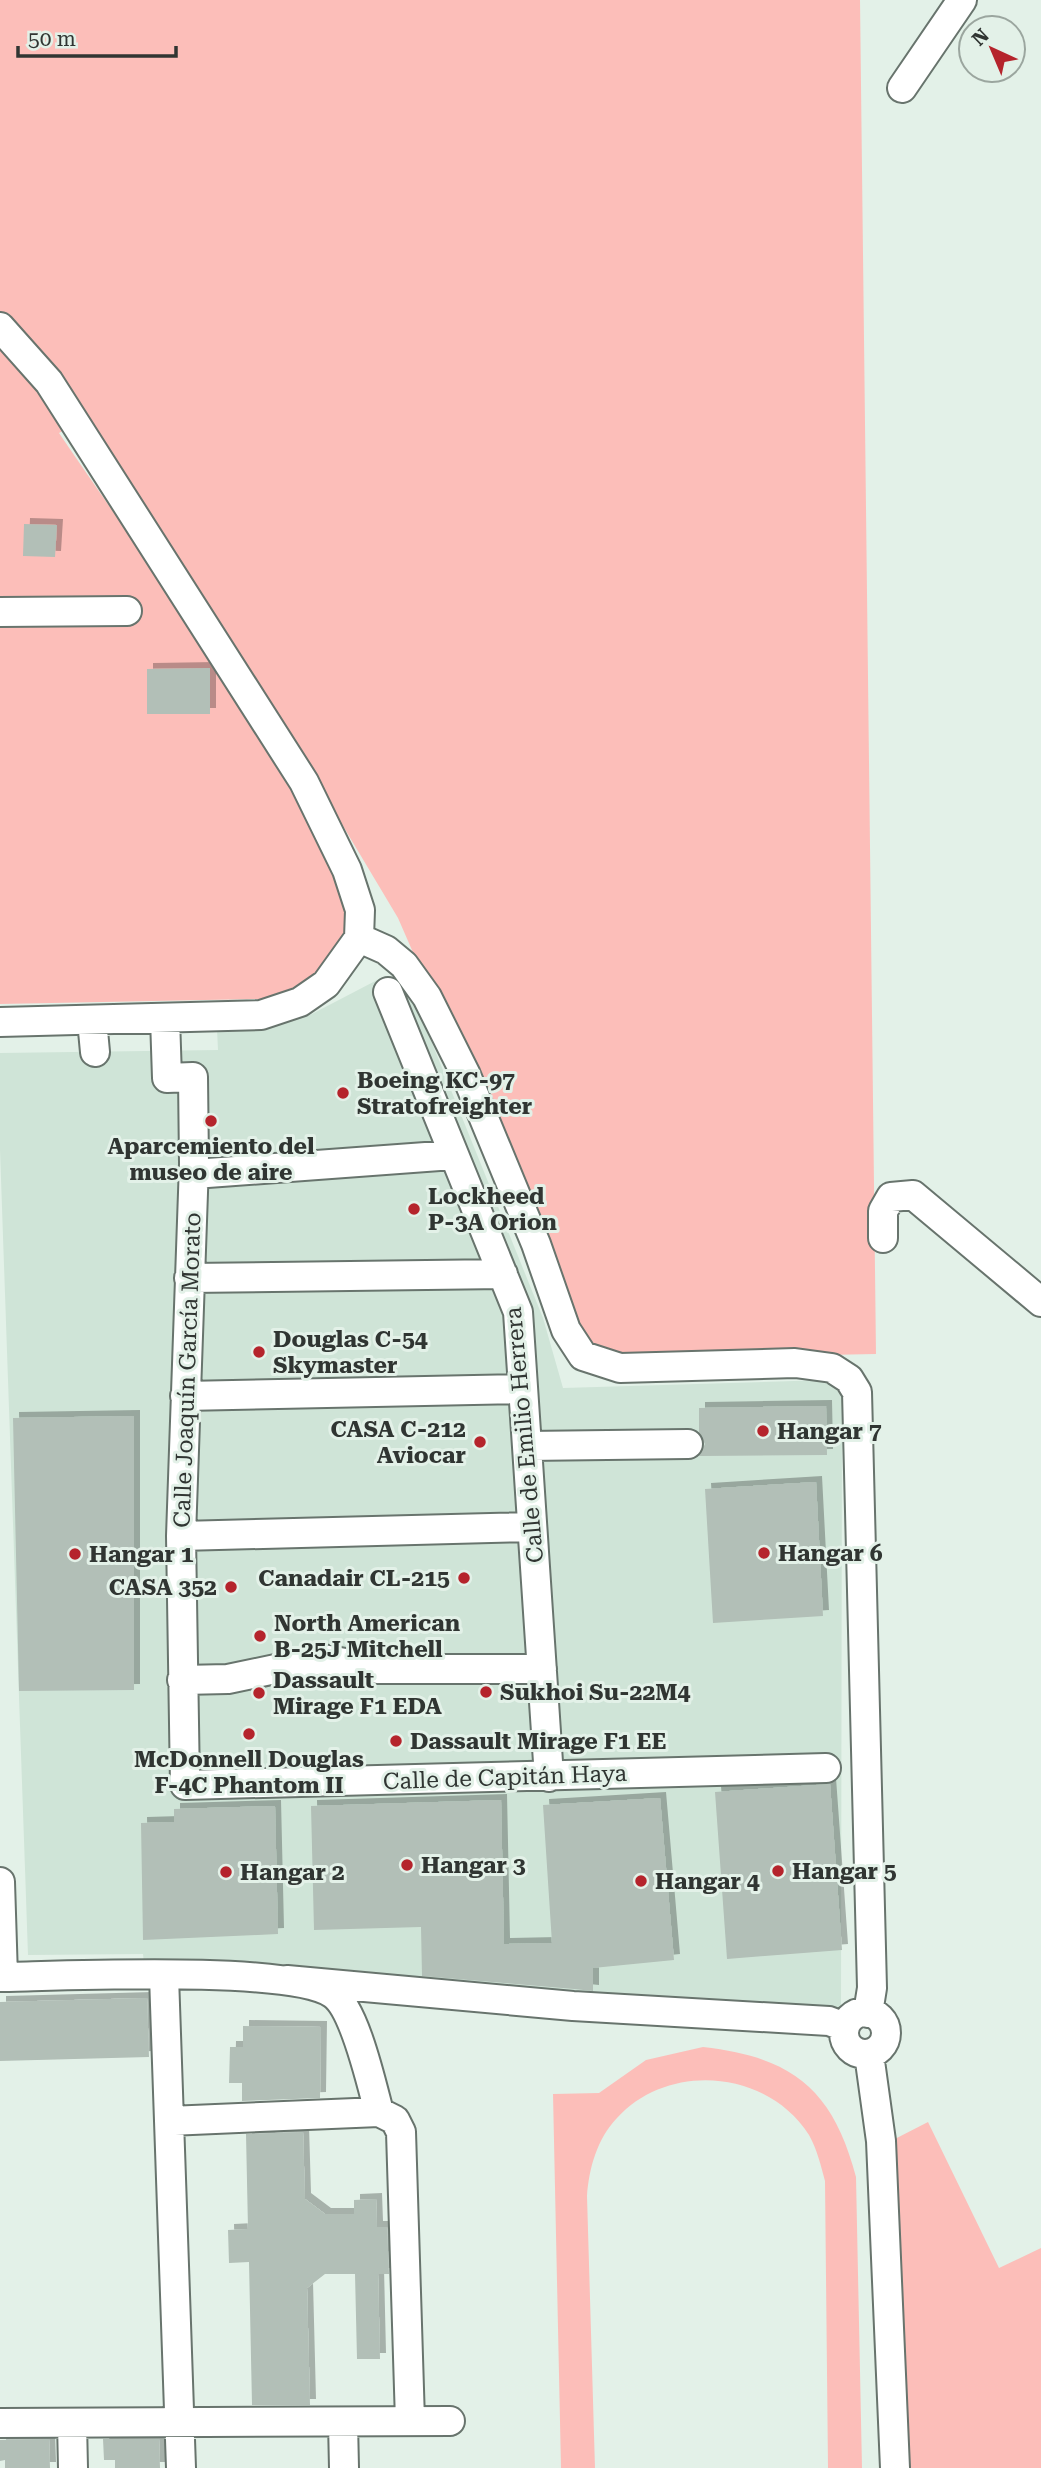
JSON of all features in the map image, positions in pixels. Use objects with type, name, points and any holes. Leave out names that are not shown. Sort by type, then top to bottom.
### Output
[{"type":"street","points":[[902,88],[962,0]]},
{"type":"street","points":[[0,327],[49,382],[304,782],[347,870],[360,910],[359,938],[326,984],[300,1002],[261,1016],[0,1022]]},
{"type":"street","points":[[0,612],[128,611]]},
{"type":"street","points":[[359,938],[386,950],[404,965],[427,997],[466,1075],[536,1244],[566,1330],[583,1356],[620,1368],[807,1364],[832,1368],[849,1379],[857,1392],[872,1988],[857,2020]]},
{"type":"street","name":"Calle de Emilio Herrera","points":[[388,992],[517,1312],[550,1777]]},
{"type":"street","name":"Calle Joaquín García Morato","points":[[165,1018],[167,1078],[193,1077],[194,1169],[181,1536],[185,1785]]},
{"type":"street","points":[[92,1020],[95,1052]]},
{"type":"street","points":[[194,1169],[453,1155]]},
{"type":"street","points":[[883,1238],[883,1211],[891,1197],[913,1195],[1041,1302]]},
{"type":"street","points":[[189,1278],[503,1274]]},
{"type":"street","points":[[185,1396],[523,1389]]},
{"type":"street","points":[[527,1446],[688,1444]]},
{"type":"street","points":[[181,1536],[532,1527]]},
{"type":"street","points":[[183,1680],[228,1679],[323,1659],[378,1669],[542,1669]]},
{"type":"street","name":"Calle de Capitán Haya","points":[[185,1785],[826,1768]]},
{"type":"street","points":[[0,1882],[1,1977],[164,1976],[287,1980],[573,2006],[830,2021],[880,2018],[886,2030],[880,2048],[869,2054],[881,2141],[895,2468]]},
{"type":"street","points":[[164,1976],[181,2468]]},
{"type":"street","points":[[287,1980],[334,1995],[353,2024],[379,2112]]},
{"type":"street","points":[[169,2121],[379,2112],[395,2120],[401,2132],[410,2421]]},
{"type":"street","points":[[0,2423],[450,2421]]},
{"type":"street","points":[[343,2422],[344,2468]]},
{"type":"street","points":[[72,2423],[73,2468]]},
{"type":"shaded area","points":[[0,0],[860,0],[876,1354],[625,1359],[594,1345],[572,1317],[398,918],[315,779],[82,420],[59,433],[176,604],[275,760],[315,831],[341,889],[348,928],[340,947],[316,977],[271,1005],[257,999],[0,1004]]},
{"type":"shaded area","points":[[381,978],[395,979],[409,986],[543,1318],[563,1388],[826,1380],[836,1386],[842,1396],[841,2008],[591,1999],[144,1963],[143,1954],[28,1955],[0,1150],[0,1053],[218,1050],[217,1029],[251,1028],[310,1015]]},
{"type":"shaded area","points":[[703,2047],[761,2059],[784,2069],[804,2083],[821,2100],[835,2121],[846,2147],[856,2177],[862,2468],[828,2468],[825,2181],[817,2152],[809,2135],[791,2113],[769,2097],[744,2086],[717,2081],[690,2081],[663,2087],[638,2100],[610,2126],[595,2154],[587,2196],[595,2468],[561,2468],[553,2094],[599,2093],[646,2060]]},
{"type":"shaded area","points":[[928,2122],[999,2268],[1041,2248],[1041,2468],[905,2468],[889,2142]]},
{"type":"building","points":[[24,524],[57,525],[55,557],[23,556]]},
{"type":"building","points":[[210,668],[210,714],[147,714],[147,669]]},
{"type":"building","name":"Hangar 7","points":[[826,1406],[827,1455],[699,1456],[705,1444],[699,1432],[699,1408]]},
{"type":"building","name":"Hangar 1","points":[[134,1416],[134,1690],[19,1691],[13,1418]]},
{"type":"building","name":"Hangar 6","points":[[816,1482],[823,1616],[713,1623],[705,1489]]},
{"type":"building","name":"Hangar 5","points":[[830,1784],[842,1950],[727,1959],[715,1792]]},
{"type":"building","points":[[660,1798],[674,1960],[593,1968],[593,1991],[422,1976],[421,1927],[314,1930],[311,1806],[501,1800],[504,1944],[552,1943],[543,1805]]},
{"type":"building","name":"Hangar 2","points":[[275,1806],[278,1934],[143,1940],[141,1823],[174,1822],[174,1809]]},
{"type":"building","points":[[147,1998],[149,2057],[0,2061],[0,2002]]},
{"type":"building","points":[[243,2026],[321,2027],[320,2098],[242,2101],[242,2083],[229,2083],[230,2047],[243,2047]]},
{"type":"building","points":[[303,2132],[305,2199],[325,2214],[354,2214],[354,2200],[376,2199],[377,2227],[387,2227],[389,2274],[378,2274],[380,2359],[357,2359],[355,2274],[325,2274],[307,2288],[310,2405],[252,2405],[249,2262],[229,2263],[228,2230],[248,2229],[246,2134]]},
{"type":"building","points":[[49,2439],[50,2468],[5,2468],[5,2460],[0,2461],[0,2440]]},
{"type":"building","points":[[103,2439],[159,2439],[160,2468],[115,2468],[115,2460],[104,2460]]},
{"type":"place","name":"Boeing KC-97 Stratofreighter","points":[[343,1093]]},
{"type":"place","name":"Aparcemiento del museo de aire","points":[[211,1121]]},
{"type":"place","name":"Lockheed P-3A Orion","points":[[414,1209]]},
{"type":"place","name":"Douglas C-54 Skymaster","points":[[259,1352]]},
{"type":"place","name":"Hangar 7","points":[[763,1431]]},
{"type":"place","name":"CASA C-212 Aviocar","points":[[480,1442]]},
{"type":"place","name":"Hangar 6","points":[[764,1553]]},
{"type":"place","name":"Hangar 1","points":[[75,1554]]},
{"type":"place","name":"Canadair CL-215","points":[[464,1578]]},
{"type":"place","name":"CASA 352","points":[[231,1587]]},
{"type":"place","name":"North American B-25J Mitchell","points":[[260,1636]]},
{"type":"place","name":"Sukhoi Su-22M4","points":[[486,1692]]},
{"type":"place","name":"Dassault Mirage F1 EDA","points":[[259,1693]]},
{"type":"place","name":"McDonnell Douglas F-4C Phantom II","points":[[249,1734]]},
{"type":"place","name":"Dassault Mirage F1 EE","points":[[396,1741]]},
{"type":"place","name":"Hangar 3","points":[[407,1865]]},
{"type":"place","name":"Hangar 5","points":[[778,1871]]},
{"type":"place","name":"Hangar 2","points":[[226,1872]]},
{"type":"place","name":"Hangar 4","points":[[641,1881]]}]
